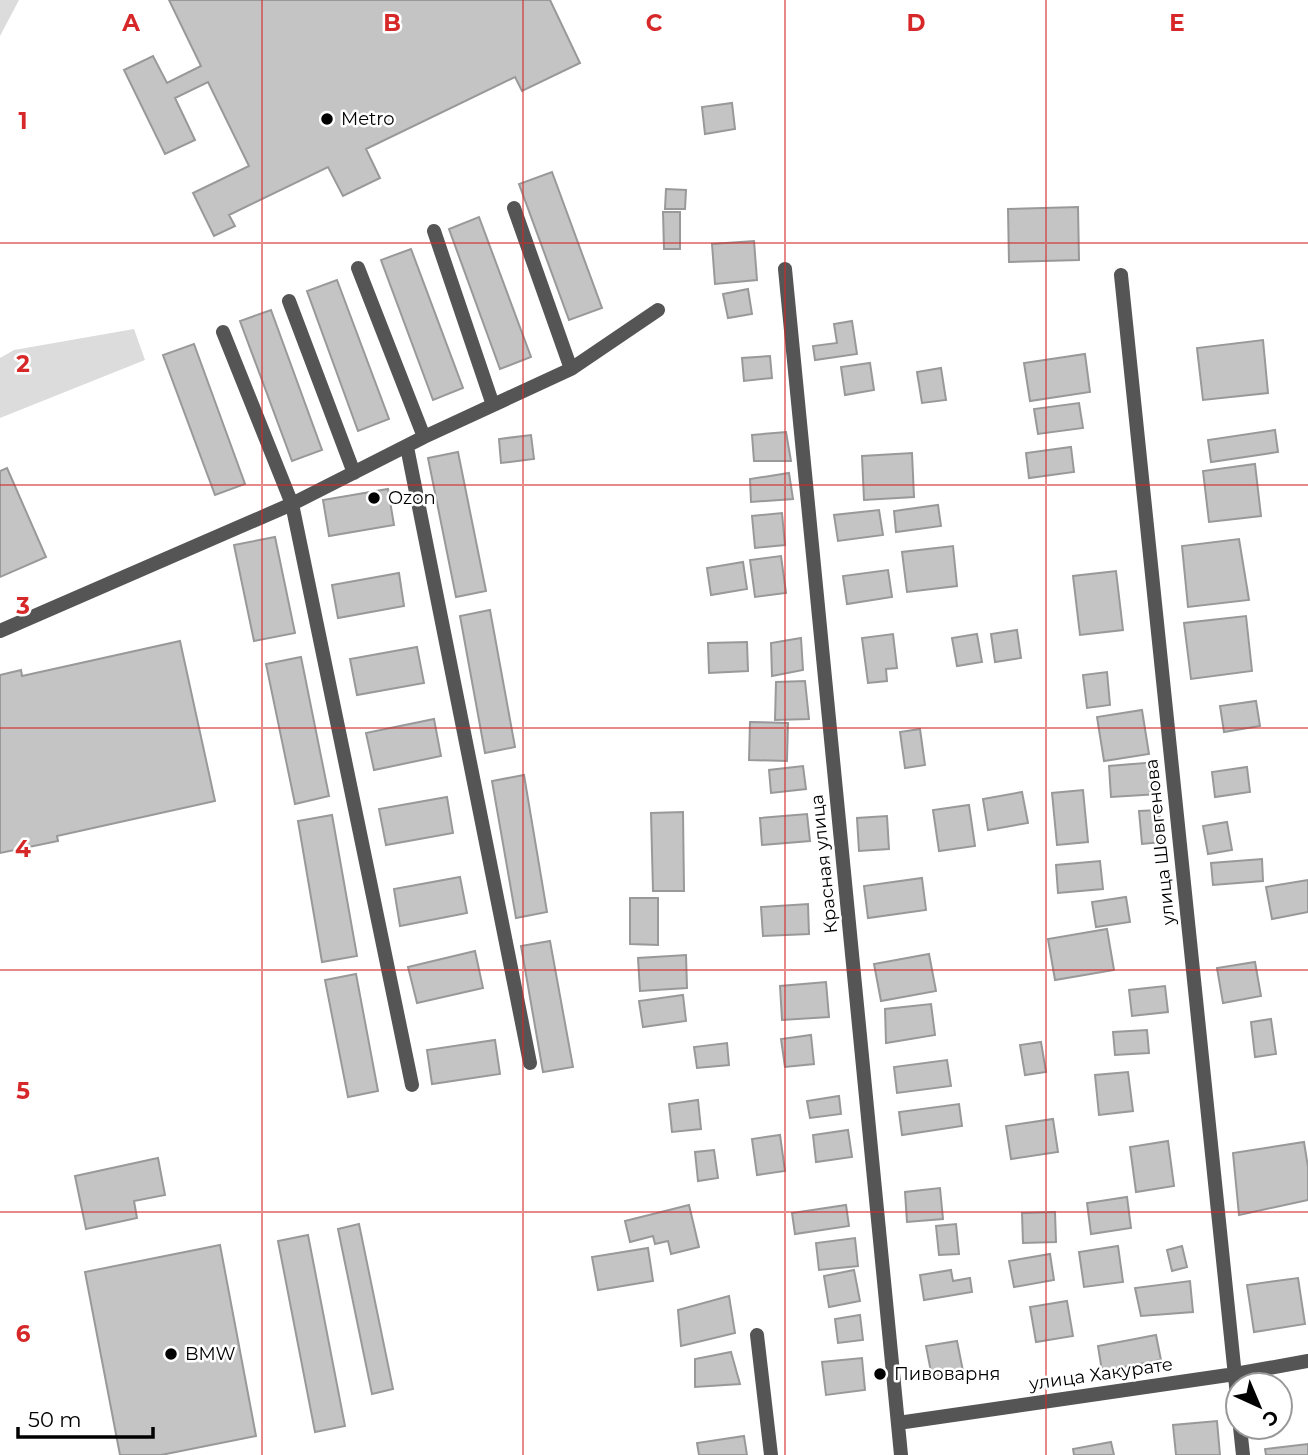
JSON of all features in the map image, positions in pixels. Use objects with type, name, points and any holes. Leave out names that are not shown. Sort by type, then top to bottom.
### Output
[{"type":"street","points":[[514,208],[571,369]]},
{"type":"street","points":[[434,231],[493,405]]},
{"type":"street","points":[[358,268],[425,437]]},
{"type":"street","name":"Красная улица","points":[[785,269],[901,1455]]},
{"type":"street","name":"улица Шовгенова","points":[[1121,275],[1235,1371]]},
{"type":"street","points":[[289,301],[354,473]]},
{"type":"street","points":[[0,631],[292,504],[425,437],[571,369],[658,310]]},
{"type":"street","points":[[222,332],[292,504],[412,1085]]},
{"type":"street","points":[[407,447],[530,1063]]},
{"type":"street","points":[[757,1335],[771,1455]]},
{"type":"street","name":"улица Хакурате","points":[[1252,1371],[1308,1361]]},
{"type":"street","name":"улица Хакурате","points":[[898,1423],[1224,1376]]},
{"type":"shaded area","points":[[0,0],[19,0],[0,36]]},
{"type":"shaded area","points":[[134,329],[145,360],[0,418],[0,358],[14,350]]},
{"type":"building","name":"Metro","points":[[169,0],[550,0],[580,63],[522,91],[515,77],[366,149],[380,178],[343,196],[328,167],[229,215],[235,226],[214,236],[193,193],[249,166],[208,82],[175,98],[195,140],[165,154],[124,70],[153,56],[167,83],[201,66]]},
{"type":"building","points":[[732,103],[735,129],[705,134],[702,107]]},
{"type":"building","points":[[552,172],[602,308],[569,320],[519,184]]},
{"type":"building","points":[[666,189],[686,190],[685,209],[665,209]]},
{"type":"building","points":[[1078,207],[1079,260],[1009,262],[1008,209]]},
{"type":"building","points":[[663,212],[680,212],[680,249],[664,249]]},
{"type":"building","points":[[479,217],[531,357],[500,369],[449,229]]},
{"type":"building","points":[[754,241],[757,280],[715,284],[712,244]]},
{"type":"building","points":[[411,249],[463,388],[433,400],[381,260]]},
{"type":"building","points":[[337,280],[389,419],[358,431],[307,291]]},
{"type":"building","points":[[748,289],[752,314],[728,318],[723,294]]},
{"type":"building","points":[[271,310],[322,450],[292,461],[240,321]]},
{"type":"building","points":[[852,321],[857,354],[815,360],[813,346],[837,343],[834,324]]},
{"type":"building","points":[[1263,340],[1268,393],[1203,400],[1197,348]]},
{"type":"building","points":[[194,344],[245,484],[215,495],[163,355]]},
{"type":"building","points":[[1085,354],[1090,392],[1030,401],[1024,363]]},
{"type":"building","points":[[770,356],[772,378],[744,381],[742,358]]},
{"type":"building","points":[[870,363],[874,390],[845,395],[841,367]]},
{"type":"building","points":[[941,368],[946,400],[922,403],[917,372]]},
{"type":"building","points":[[1079,403],[1083,428],[1038,434],[1034,409]]},
{"type":"building","points":[[1275,430],[1278,452],[1211,462],[1208,440]]},
{"type":"building","points":[[786,432],[791,461],[754,461],[752,435]]},
{"type":"building","points":[[531,435],[534,459],[501,463],[499,439]]},
{"type":"building","points":[[1071,447],[1074,472],[1029,478],[1026,453]]},
{"type":"building","points":[[458,452],[486,591],[456,597],[428,458]]},
{"type":"building","points":[[912,453],[914,497],[864,500],[862,456]]},
{"type":"building","points":[[1255,464],[1261,516],[1209,522],[1203,471]]},
{"type":"building","points":[[7,468],[46,557],[0,577],[0,471]]},
{"type":"building","points":[[789,473],[793,499],[751,502],[750,479]]},
{"type":"building","points":[[388,489],[394,525],[329,536],[323,500]]},
{"type":"building","points":[[938,505],[941,526],[896,532],[894,511]]},
{"type":"building","points":[[879,510],[883,535],[838,541],[834,515]]},
{"type":"building","points":[[782,513],[785,545],[755,548],[752,516]]},
{"type":"building","points":[[275,537],[295,633],[254,641],[234,545]]},
{"type":"building","points":[[1239,539],[1249,600],[1188,607],[1182,546]]},
{"type":"building","points":[[953,546],[957,586],[907,592],[902,552]]},
{"type":"building","points":[[781,556],[786,593],[755,597],[750,560]]},
{"type":"building","points":[[743,562],[747,589],[711,595],[707,568]]},
{"type":"building","points":[[888,570],[892,597],[847,604],[843,576]]},
{"type":"building","points":[[1116,571],[1123,630],[1080,635],[1073,576]]},
{"type":"building","points":[[399,573],[404,606],[338,618],[332,585]]},
{"type":"building","points":[[490,610],[515,747],[485,753],[460,616]]},
{"type":"building","points":[[1246,616],[1252,671],[1191,679],[1184,623]]},
{"type":"building","points":[[1017,630],[1021,658],[995,662],[991,634]]},
{"type":"building","points":[[893,634],[897,668],[886,669],[887,681],[868,683],[862,638]]},
{"type":"building","points":[[977,634],[982,662],[957,666],[952,638]]},
{"type":"building","points":[[801,638],[803,670],[772,676],[771,643]]},
{"type":"building","points":[[180,641],[215,801],[57,836],[58,841],[0,853],[0,675],[21,670],[22,676]]},
{"type":"building","points":[[747,642],[748,671],[709,673],[708,643]]},
{"type":"building","points":[[417,647],[424,683],[357,695],[350,659]]},
{"type":"building","points":[[301,657],[329,796],[295,804],[266,664]]},
{"type":"building","points":[[1107,672],[1110,705],[1087,708],[1083,675]]},
{"type":"building","points":[[805,681],[809,719],[775,720],[776,682]]},
{"type":"building","points":[[1256,701],[1260,726],[1224,732],[1220,706]]},
{"type":"building","points":[[1142,710],[1149,754],[1104,761],[1097,717]]},
{"type":"building","points":[[434,719],[441,756],[374,770],[366,733]]},
{"type":"building","points":[[750,722],[788,723],[787,761],[749,760]]},
{"type":"building","points":[[920,729],[925,765],[905,768],[900,732]]},
{"type":"building","points":[[1157,762],[1159,794],[1111,797],[1109,766]]},
{"type":"building","points":[[803,766],[806,789],[771,793],[769,770]]},
{"type":"building","points":[[1247,767],[1250,792],[1215,797],[1212,772]]},
{"type":"building","points":[[524,775],[547,912],[516,918],[492,781]]},
{"type":"building","points":[[1083,790],[1088,842],[1057,845],[1052,793]]},
{"type":"building","points":[[1022,792],[1028,823],[988,830],[983,799]]},
{"type":"building","points":[[447,797],[453,833],[386,845],[379,809]]},
{"type":"building","points":[[969,805],[975,846],[939,851],[933,810]]},
{"type":"building","points":[[1159,810],[1162,842],[1142,844],[1139,811]]},
{"type":"building","points":[[683,812],[684,891],[653,891],[651,813]]},
{"type":"building","points":[[807,814],[810,841],[762,845],[760,818]]},
{"type":"building","points":[[332,815],[357,956],[322,962],[298,821]]},
{"type":"building","points":[[887,816],[889,849],[859,851],[857,818]]},
{"type":"building","points":[[1227,822],[1232,850],[1208,854],[1203,826]]},
{"type":"building","points":[[1262,859],[1263,881],[1213,885],[1211,863]]},
{"type":"building","points":[[1100,861],[1103,889],[1058,893],[1056,865]]},
{"type":"building","points":[[460,877],[467,913],[400,926],[394,889]]},
{"type":"building","points":[[922,878],[926,910],[868,918],[864,886]]},
{"type":"building","points":[[1308,880],[1308,912],[1272,919],[1266,887]]},
{"type":"building","points":[[1126,897],[1130,922],[1096,927],[1092,902]]},
{"type":"building","points":[[630,898],[658,898],[658,945],[630,944]]},
{"type":"building","points":[[808,904],[809,934],[763,936],[761,907]]},
{"type":"building","points":[[1107,929],[1114,970],[1055,980],[1048,939]]},
{"type":"building","points":[[550,941],[573,1067],[543,1072],[521,946]]},
{"type":"building","points":[[475,951],[483,988],[417,1003],[408,967]]},
{"type":"building","points":[[929,954],[936,991],[881,1001],[874,964]]},
{"type":"building","points":[[686,955],[687,988],[640,991],[638,958]]},
{"type":"building","points":[[1255,962],[1261,996],[1223,1003],[1217,968]]},
{"type":"building","points":[[356,974],[378,1091],[348,1097],[325,980]]},
{"type":"building","points":[[826,982],[829,1017],[782,1020],[780,986]]},
{"type":"building","points":[[1165,986],[1168,1012],[1132,1016],[1129,990]]},
{"type":"building","points":[[683,995],[686,1021],[643,1027],[639,1001]]},
{"type":"building","points":[[931,1004],[935,1035],[886,1043],[885,1009]]},
{"type":"building","points":[[1271,1019],[1276,1054],[1255,1057],[1251,1022]]},
{"type":"building","points":[[1147,1030],[1149,1053],[1115,1055],[1113,1032]]},
{"type":"building","points":[[811,1035],[814,1064],[785,1067],[781,1039]]},
{"type":"building","points":[[495,1040],[500,1074],[432,1084],[427,1050]]},
{"type":"building","points":[[1041,1042],[1046,1072],[1025,1075],[1020,1045]]},
{"type":"building","points":[[727,1043],[729,1065],[697,1068],[694,1047]]},
{"type":"building","points":[[947,1060],[951,1086],[897,1093],[894,1067]]},
{"type":"building","points":[[1128,1072],[1133,1111],[1099,1115],[1095,1075]]},
{"type":"building","points":[[839,1096],[841,1114],[810,1118],[807,1101]]},
{"type":"building","points":[[698,1100],[701,1129],[672,1132],[669,1104]]},
{"type":"building","points":[[959,1104],[962,1126],[902,1135],[899,1112]]},
{"type":"building","points":[[1053,1119],[1058,1152],[1011,1159],[1006,1126]]},
{"type":"building","points":[[848,1130],[852,1157],[816,1162],[813,1135]]},
{"type":"building","points":[[780,1135],[785,1171],[757,1175],[752,1139]]},
{"type":"building","points":[[1168,1141],[1174,1186],[1136,1192],[1130,1147]]},
{"type":"building","points":[[1304,1142],[1308,1167],[1308,1200],[1239,1215],[1233,1153]]},
{"type":"building","points":[[714,1150],[718,1178],[698,1181],[695,1152]]},
{"type":"building","points":[[158,1158],[165,1195],[134,1201],[137,1218],[86,1229],[75,1176]]},
{"type":"building","points":[[940,1188],[943,1219],[907,1222],[905,1192]]},
{"type":"building","points":[[1127,1197],[1131,1228],[1091,1234],[1087,1203]]},
{"type":"building","points":[[689,1205],[699,1247],[671,1254],[668,1241],[655,1244],[653,1236],[630,1242],[625,1221]]},
{"type":"building","points":[[846,1205],[849,1226],[795,1234],[792,1213]]},
{"type":"building","points":[[1055,1212],[1056,1242],[1023,1243],[1022,1213]]},
{"type":"building","points":[[359,1224],[393,1389],[372,1394],[338,1229]]},
{"type":"building","points":[[956,1224],[959,1254],[939,1255],[936,1226]]},
{"type":"building","points":[[308,1235],[345,1426],[315,1432],[278,1241]]},
{"type":"building","points":[[855,1238],[858,1266],[819,1270],[816,1243]]},
{"type":"building","name":"BMW","points":[[220,1245],[256,1436],[161,1455],[120,1455],[85,1272]]},
{"type":"building","points":[[1118,1246],[1123,1282],[1084,1287],[1079,1252]]},
{"type":"building","points":[[1182,1246],[1187,1267],[1172,1271],[1167,1250]]},
{"type":"building","points":[[648,1248],[653,1281],[598,1290],[592,1257]]},
{"type":"building","points":[[1050,1254],[1054,1280],[1014,1287],[1009,1261]]},
{"type":"building","points":[[854,1270],[860,1301],[829,1307],[824,1276]]},
{"type":"building","points":[[951,1270],[953,1281],[970,1278],[972,1292],[924,1300],[920,1275]]},
{"type":"building","points":[[1298,1278],[1305,1324],[1254,1332],[1247,1285]]},
{"type":"building","points":[[1190,1281],[1193,1312],[1141,1316],[1135,1288]]},
{"type":"building","points":[[729,1296],[735,1333],[681,1346],[678,1310]]},
{"type":"building","points":[[1067,1301],[1073,1336],[1036,1342],[1030,1307]]},
{"type":"building","points":[[860,1315],[863,1340],[838,1343],[835,1319]]},
{"type":"building","points":[[1156,1335],[1161,1360],[1102,1371],[1098,1346]]},
{"type":"building","points":[[957,1341],[963,1371],[932,1377],[926,1346]]},
{"type":"building","points":[[731,1352],[740,1384],[695,1387],[695,1359]]},
{"type":"building","points":[[862,1358],[865,1390],[826,1395],[822,1362]]},
{"type":"building","points":[[1217,1421],[1220,1455],[1176,1455],[1173,1425]]},
{"type":"building","points":[[744,1436],[747,1455],[699,1455],[697,1443]]},
{"type":"building","points":[[1111,1442],[1114,1455],[1074,1455],[1073,1449]]},
{"type":"building","points":[[1308,1444],[1308,1455],[1266,1455],[1265,1449]]},
{"type":"place","name":"Metro","points":[[327,119]]},
{"type":"place","name":"Ozon","points":[[374,498]]},
{"type":"place","name":"BMW","points":[[171,1354]]},
{"type":"place","name":"Пивоварня","points":[[880,1374]]}]
